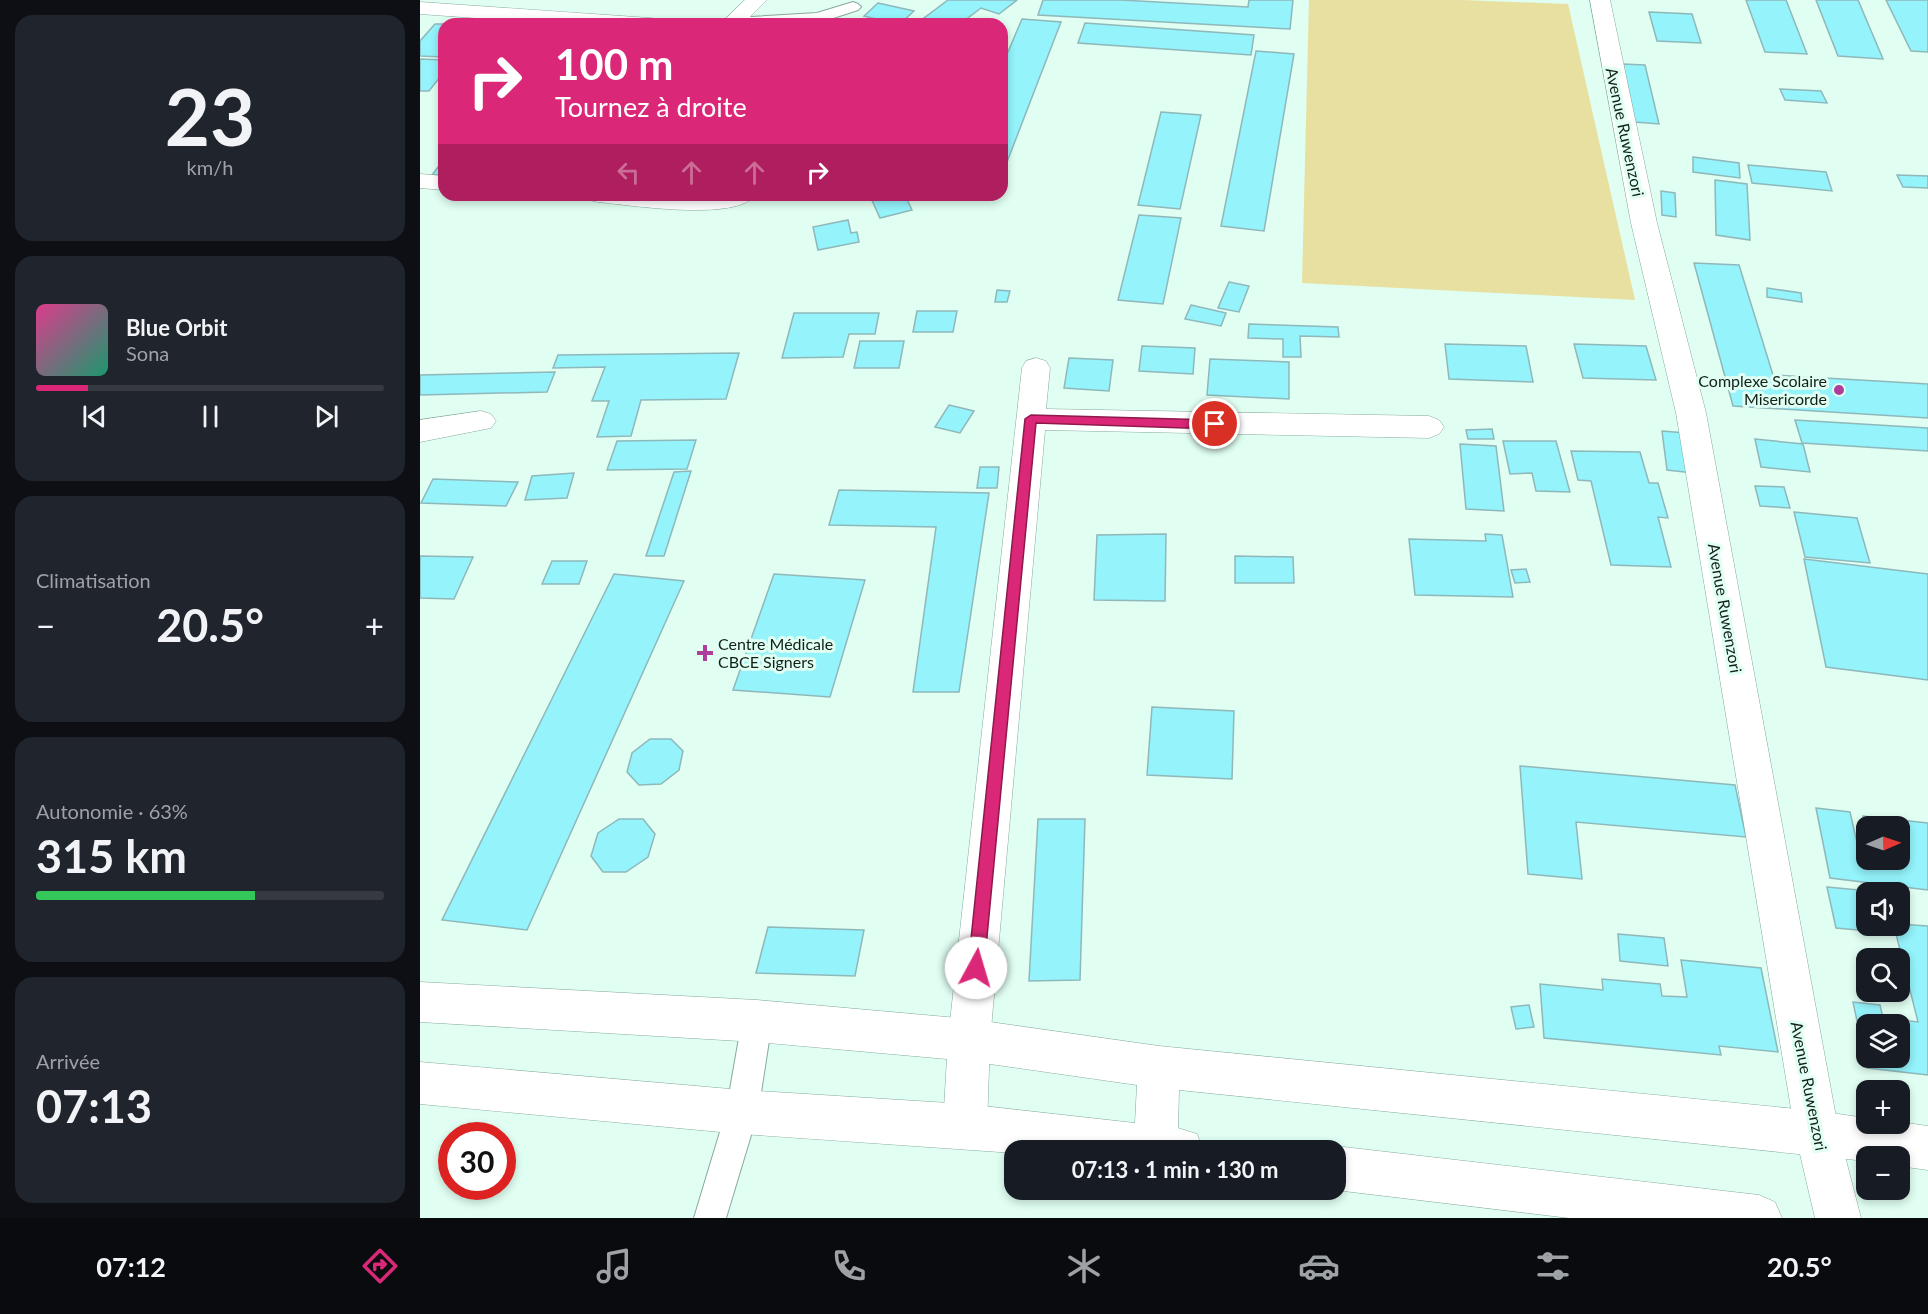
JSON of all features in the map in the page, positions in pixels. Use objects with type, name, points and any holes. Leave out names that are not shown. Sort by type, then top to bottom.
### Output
[{"type":"street","points":[[737,18],[757,0]]},
{"type":"street","name":"Avenue Ruwenzori","points":[[1600,0],[1644,223],[1691,413],[1817,1133],[1838,1218]]},
{"type":"street","points":[[420,8],[564,18]]},
{"type":"street","points":[[420,181],[438,182]]},
{"type":"street","points":[[679,201],[700,201]]},
{"type":"street","points":[[965,1126],[969,1040],[1036,368]]},
{"type":"street","points":[[1031,419],[1430,427]]},
{"type":"street","points":[[420,431],[481,421]]},
{"type":"street","points":[[420,1002],[757,1021],[969,1040],[1159,1067],[1817,1133],[1928,1148]]},
{"type":"street","points":[[1159,1067],[1168,1140]]},
{"type":"street","points":[[420,1083],[742,1112],[965,1126],[1089,1140]]},
{"type":"street","points":[[1346,1169],[1759,1218]]},
{"type":"lane","points":[[818,18],[853,7]]},
{"type":"lane","points":[[710,1218],[742,1112],[757,1021]]},
{"type":"shaded area","points":[[1309,0],[1462,0],[1568,4],[1635,300],[1302,283]]},
{"type":"building","points":[[948,0],[1017,0],[999,14],[981,8],[968,18],[924,18]]},
{"type":"building","points":[[1043,0],[1121,0],[1248,7],[1249,0],[1293,0],[1290,29],[1038,15]]},
{"type":"building","points":[[1746,0],[1786,0],[1807,54],[1765,52]]},
{"type":"building","points":[[1816,0],[1858,0],[1883,59],[1838,56]]},
{"type":"building","points":[[1886,0],[1928,0],[1928,52],[1911,51]]},
{"type":"building","points":[[878,3],[914,11],[906,18],[864,16]]},
{"type":"building","points":[[1649,12],[1692,14],[1701,43],[1657,41]]},
{"type":"building","points":[[1022,19],[1061,22],[1008,159],[1008,52]]},
{"type":"building","points":[[1085,23],[1254,35],[1251,55],[1078,43]]},
{"type":"building","points":[[435,24],[438,24],[438,57],[420,56],[420,41]]},
{"type":"building","points":[[1256,51],[1294,54],[1264,231],[1221,226]]},
{"type":"building","points":[[420,59],[438,60],[438,80],[429,91],[420,91]]},
{"type":"building","points":[[1623,64],[1645,65],[1659,124],[1635,122]]},
{"type":"building","points":[[1780,89],[1821,91],[1827,103],[1785,100]]},
{"type":"building","points":[[1161,112],[1201,115],[1180,209],[1138,205]]},
{"type":"building","points":[[1693,157],[1739,163],[1740,178],[1693,172]]},
{"type":"building","points":[[1748,165],[1826,172],[1832,191],[1752,183]]},
{"type":"building","points":[[438,167],[438,175],[432,175]]},
{"type":"building","points":[[1897,175],[1928,176],[1928,188],[1903,187]]},
{"type":"building","points":[[1715,180],[1747,184],[1750,240],[1716,235]]},
{"type":"building","points":[[1661,191],[1675,193],[1676,217],[1662,215]]},
{"type":"building","points":[[872,201],[908,201],[912,210],[880,218]]},
{"type":"building","points":[[1139,215],[1181,218],[1163,304],[1118,300]]},
{"type":"building","points":[[848,220],[851,233],[857,232],[859,242],[818,250],[813,227]]},
{"type":"building","points":[[1694,263],[1739,265],[1773,375],[1928,384],[1928,418],[1733,406]]},
{"type":"building","points":[[1229,282],[1249,286],[1239,312],[1218,308]]},
{"type":"building","points":[[1767,288],[1801,293],[1802,302],[1767,297]]},
{"type":"building","points":[[997,290],[1010,291],[1007,302],[995,302]]},
{"type":"building","points":[[1191,305],[1226,313],[1221,326],[1185,319]]},
{"type":"building","points":[[917,311],[957,311],[953,332],[913,332]]},
{"type":"building","points":[[794,313],[879,313],[875,334],[849,334],[843,357],[782,358]]},
{"type":"building","points":[[1249,324],[1338,327],[1339,337],[1300,336],[1301,357],[1283,357],[1283,339],[1248,338]]},
{"type":"building","points":[[860,341],[904,341],[899,368],[854,368]]},
{"type":"building","points":[[1445,344],[1526,346],[1533,382],[1449,379]]},
{"type":"building","points":[[1574,344],[1646,346],[1656,380],[1583,378]]},
{"type":"building","points":[[1142,346],[1195,348],[1193,374],[1139,371]]},
{"type":"building","points":[[739,353],[726,399],[641,400],[631,436],[597,437],[609,401],[592,401],[605,367],[553,368],[558,355]]},
{"type":"building","points":[[1069,358],[1113,360],[1109,391],[1064,388]]},
{"type":"building","points":[[1210,359],[1289,362],[1289,399],[1207,395]]},
{"type":"building","points":[[555,372],[547,392],[420,395],[420,375]]},
{"type":"building","points":[[949,405],[974,411],[960,433],[935,427]]},
{"type":"building","points":[[1795,420],[1928,428],[1928,451],[1802,443]]},
{"type":"building","points":[[1492,429],[1494,439],[1468,439],[1466,430]]},
{"type":"building","points":[[1662,431],[1686,433],[1693,473],[1667,470]]},
{"type":"building","points":[[1755,439],[1803,444],[1810,472],[1761,467]]},
{"type":"building","points":[[696,440],[687,469],[607,470],[617,441]]},
{"type":"building","points":[[1503,441],[1556,441],[1570,492],[1536,491],[1532,473],[1510,474]]},
{"type":"building","points":[[1460,444],[1496,446],[1504,511],[1466,509]]},
{"type":"building","points":[[1571,451],[1640,452],[1649,483],[1658,483],[1668,518],[1658,517],[1671,567],[1611,565],[1591,481],[1578,480]]},
{"type":"building","points":[[980,467],[999,467],[997,488],[977,488]]},
{"type":"building","points":[[691,471],[664,556],[646,556],[674,472]]},
{"type":"building","points":[[574,473],[567,498],[525,500],[532,476]]},
{"type":"building","points":[[433,479],[518,482],[506,506],[421,503]]},
{"type":"building","points":[[1755,486],[1784,487],[1790,508],[1760,506]]},
{"type":"building","points":[[839,490],[989,493],[959,692],[913,692],[936,527],[829,525]]},
{"type":"building","points":[[1794,512],[1857,518],[1870,563],[1805,557]]},
{"type":"building","points":[[1166,534],[1165,601],[1094,600],[1097,535]]},
{"type":"building","points":[[1485,534],[1502,535],[1513,597],[1415,595],[1409,539],[1486,541]]},
{"type":"building","points":[[420,556],[473,557],[454,599],[420,598]]},
{"type":"building","points":[[1235,556],[1293,557],[1294,583],[1235,583]]},
{"type":"building","points":[[1804,559],[1928,574],[1928,680],[1826,667]]},
{"type":"building","points":[[552,561],[587,561],[579,584],[542,584]]},
{"type":"building","points":[[1526,569],[1530,582],[1515,583],[1511,570]]},
{"type":"building","points":[[614,574],[684,581],[527,930],[442,920]]},
{"type":"building","points":[[774,574],[865,580],[830,697],[733,690]]},
{"type":"building","points":[[1152,707],[1234,711],[1232,779],[1147,775]]},
{"type":"building","points":[[650,739],[671,739],[683,751],[679,770],[661,784],[639,785],[627,772],[632,753]]},
{"type":"building","points":[[1520,766],[1735,785],[1746,837],[1576,822],[1582,879],[1528,874]]},
{"type":"building","points":[[1816,808],[1850,812],[1856,838],[1856,870],[1910,870],[1910,821],[1928,823],[1928,890],[1910,888],[1910,882],[1863,882],[1830,878]]},
{"type":"building","points":[[619,819],[643,819],[655,834],[648,857],[626,872],[603,872],[591,856],[598,833]]},
{"type":"building","points":[[1038,819],[1085,819],[1080,980],[1029,981]]},
{"type":"building","points":[[1827,887],[1856,890],[1856,930],[1836,928]]},
{"type":"building","points":[[1910,925],[1928,926],[1928,1075],[1867,1068],[1910,1068],[1910,1021],[1918,1022],[1910,990],[1910,948],[1900,948],[1896,936],[1910,936]]},
{"type":"building","points":[[768,927],[864,930],[855,976],[756,973]]},
{"type":"building","points":[[1618,934],[1664,938],[1668,966],[1620,961]]},
{"type":"building","points":[[1681,960],[1761,968],[1778,1052],[1719,1046],[1721,1055],[1544,1038],[1540,984],[1603,990],[1602,979],[1660,984],[1662,996],[1687,997]]},
{"type":"building","points":[[1853,1002],[1880,1005],[1882,1014],[1856,1014],[1856,1016]]},
{"type":"building","points":[[1529,1005],[1534,1027],[1516,1029],[1511,1007]]},
{"type":"place","name":"Complexe Scolaire Misericorde","points":[[1839,390]]},
{"type":"place","name":"Centre Médicale CBCE Signers","points":[[705,653]]},
{"type":"route","points":[[976,968],[1031,419],[1215,424]]}]
